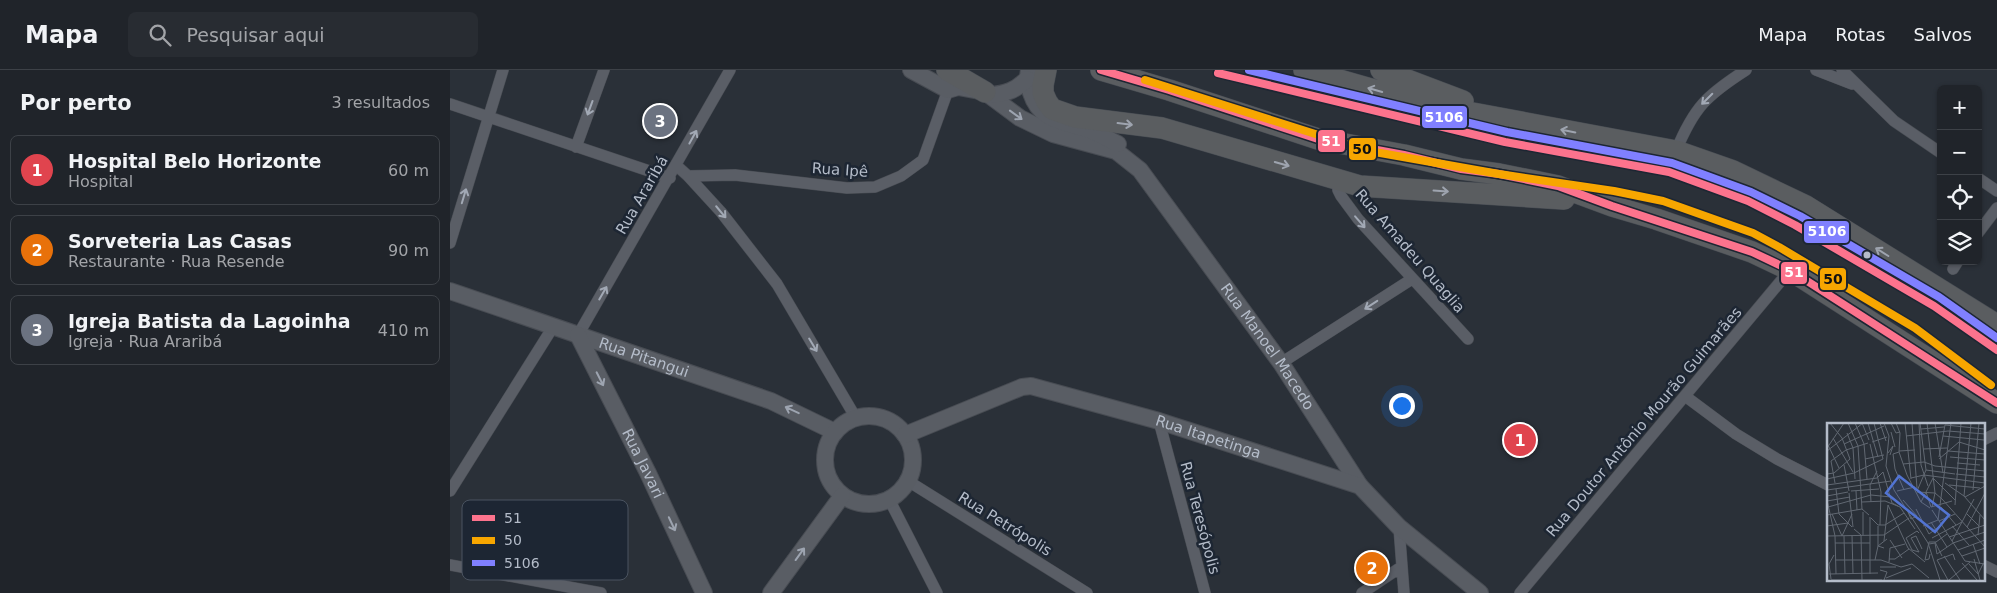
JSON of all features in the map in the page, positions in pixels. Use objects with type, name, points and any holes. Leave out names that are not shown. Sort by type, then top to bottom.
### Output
[{"type":"highway","points":[[1100,70],[1169,90],[1318,139],[1404,155],[1461,169],[1499,174],[1558,186],[1612,206],[1752,252],[1790,270],[1997,403]]},
{"type":"highway","points":[[1304,70],[1424,104],[1676,151],[1733,170],[1806,206],[1997,325]]},
{"type":"highway","points":[[1381,70],[1510,119]]},
{"type":"highway","points":[[1035,76],[1052,108],[1075,117],[1162,128],[1360,186],[1546,197],[1612,206]]},
{"type":"highway","points":[[948,80],[988,93]]},
{"type":"street","points":[[450,243],[504,70]]},
{"type":"street","points":[[576,147],[604,70]]},
{"type":"street","name":"Rua Araribá","points":[[578,335],[677,166],[730,70]]},
{"type":"street","points":[[911,70],[948,80]]},
{"type":"street","points":[[1676,151],[1685,129],[1696,110],[1711,94],[1746,70]]},
{"type":"street","points":[[1816,70],[1856,85]]},
{"type":"street","points":[[1842,70],[1894,121],[1937,150]]},
{"type":"street","points":[[988,93],[1000,94],[1018,88],[1035,76]]},
{"type":"street","name":"Rua Manoel Macedo","points":[[1035,76],[1034,103],[1054,120],[1088,129],[1117,144],[1141,163],[1169,210]]},
{"type":"street","name":"Rua Ipê","points":[[688,176],[735,175],[847,188],[875,187],[901,176],[923,160],[948,80]]},
{"type":"street","name":"Rua Manoel Macedo","points":[[988,93],[1020,118],[1054,134],[1116,151],[1140,170],[1281,363],[1360,486]]},
{"type":"street","points":[[450,104],[670,178]]},
{"type":"street","points":[[677,166],[721,212],[777,284],[856,418]]},
{"type":"street","name":"Rua Amadeu Quaglia","points":[[1338,180],[1338,190],[1341,196],[1358,219],[1468,339]]},
{"type":"street","points":[[1982,181],[1997,191]]},
{"type":"street","points":[[1982,228],[1997,208]]},
{"type":"street","name":"Rua Doutor Antônio Mourão Guimarães","points":[[1520,593],[1790,270]]},
{"type":"street","points":[[1281,363],[1412,278]]},
{"type":"street","name":"Rua Pitangui","points":[[450,291],[772,400],[835,432]]},
{"type":"street","points":[[450,491],[553,327]]},
{"type":"street","name":"Rua Javari","points":[[578,335],[648,473],[704,593]]},
{"type":"street","name":"Rua Itapetinga","points":[[905,435],[1014,390],[1031,386],[1159,422],[1360,486],[1399,527],[1480,593]]},
{"type":"street","points":[[1686,396],[1736,434],[1777,459],[1827,484]]},
{"type":"street","points":[[870,416],[883,418],[896,425],[905,435],[912,449],[913,465],[908,481],[900,491],[889,499],[874,504],[857,503],[842,496],[830,482],[825,465],[826,447],[835,432],[845,423],[856,418],[870,416]]},
{"type":"street","name":"Rua Teresópolis","points":[[1159,422],[1205,593]]},
{"type":"street","points":[[1984,440],[1997,433]]},
{"type":"street","name":"Rua Petrópolis","points":[[908,481],[1087,593]]},
{"type":"street","points":[[771,593],[842,496]]},
{"type":"street","points":[[889,499],[937,593]]},
{"type":"street","points":[[1399,527],[1404,593]]},
{"type":"street","points":[[1984,566],[1997,572]]},
{"type":"street","points":[[1362,593],[1401,567]]},
{"type":"street","points":[[531,580],[601,593]]},
{"type":"transit line","name":"51","points":[[1101,70],[1169,90],[1318,139],[1404,155],[1461,169],[1499,174],[1558,186],[1612,206],[1752,252],[1790,270],[1997,403]]},
{"type":"transit line","name":"5106","points":[[1249,70],[1507,132],[1672,163],[1751,192],[1800,216],[1939,297],[1997,338]]},
{"type":"transit line","name":"51","points":[[1218,73],[1505,142],[1669,172],[1748,201],[1795,225],[1934,306],[1997,350]]},
{"type":"transit line","name":"50","points":[[1145,80],[1369,151],[1499,174],[1614,191],[1663,201],[1753,233],[1915,328],[1991,385]]},
{"type":"place","name":"Igreja Batista da Lagoinha","points":[[660,121]]},
{"type":"place","name":"Hospital Belo Horizonte","points":[[1520,440]]},
{"type":"place","name":"Sorveteria Las Casas","points":[[1372,568]]}]
